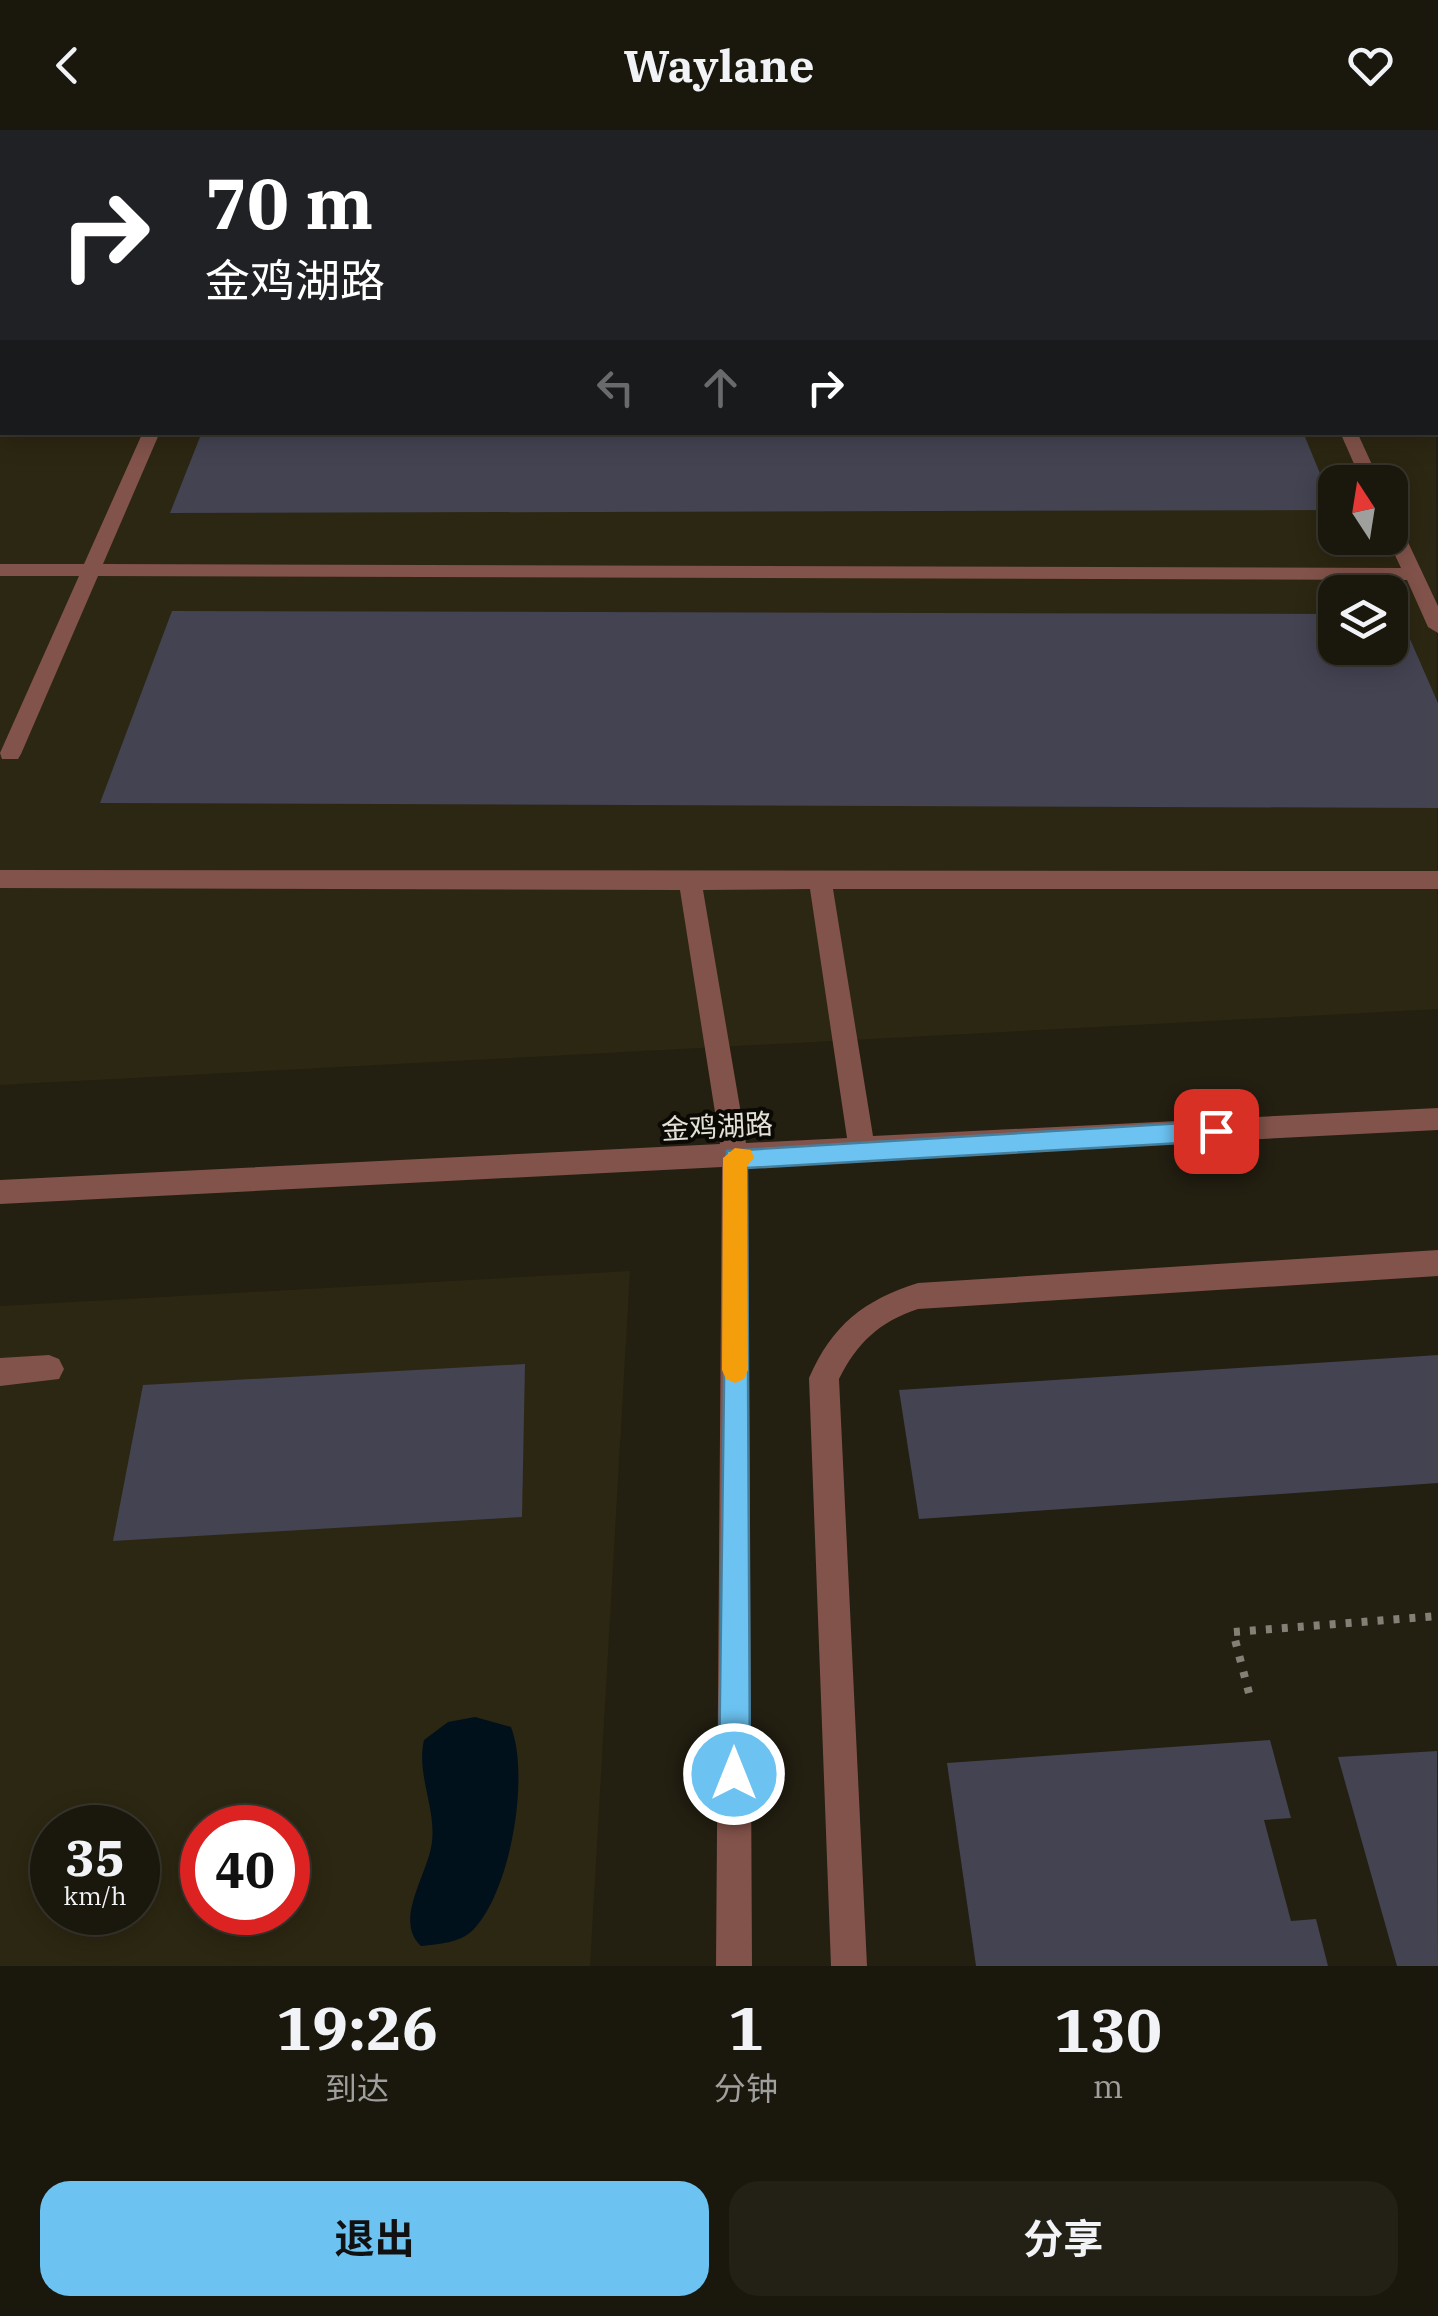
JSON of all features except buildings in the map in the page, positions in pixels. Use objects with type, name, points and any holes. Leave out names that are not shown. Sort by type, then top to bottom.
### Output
[{"type":"street","points":[[10,754],[151,435]]},
{"type":"street","points":[[1349,435],[1363,465]]},
{"type":"street","points":[[1405,555],[1438,627]]},
{"type":"street","points":[[0,570],[1414,574]]},
{"type":"street","points":[[0,879],[1438,880]]},
{"type":"street","points":[[690,881],[735,1158],[734,1966]]},
{"type":"street","points":[[820,881],[862,1150]]},
{"type":"street","name":"金鸡湖路","points":[[1,1197],[1438,1119]]},
{"type":"street","points":[[848,1966],[824,1378],[844,1337],[878,1308],[918,1296],[1438,1263]]},
{"type":"street","points":[[0,1372],[49,1369]]},
{"type":"path","points":[[1250,1693],[1233,1632],[1438,1616]]},
{"type":"shaded area","points":[[0,435],[1436,435],[1438,1009],[0,1085]]},
{"type":"shaded area","points":[[630,1271],[590,1966],[0,1966],[0,1306]]},
{"type":"water","points":[[475,1717],[511,1727],[516,1748],[517,1802],[507,1862],[498,1889],[473,1930],[456,1940],[421,1946],[410,1923],[432,1842],[422,1765],[424,1740],[448,1722]]},
{"type":"slow traffic","points":[[735,1370],[735,1158],[742,1158]]},
{"type":"route","points":[[734,1774],[735,1158],[1216,1131]]}]
